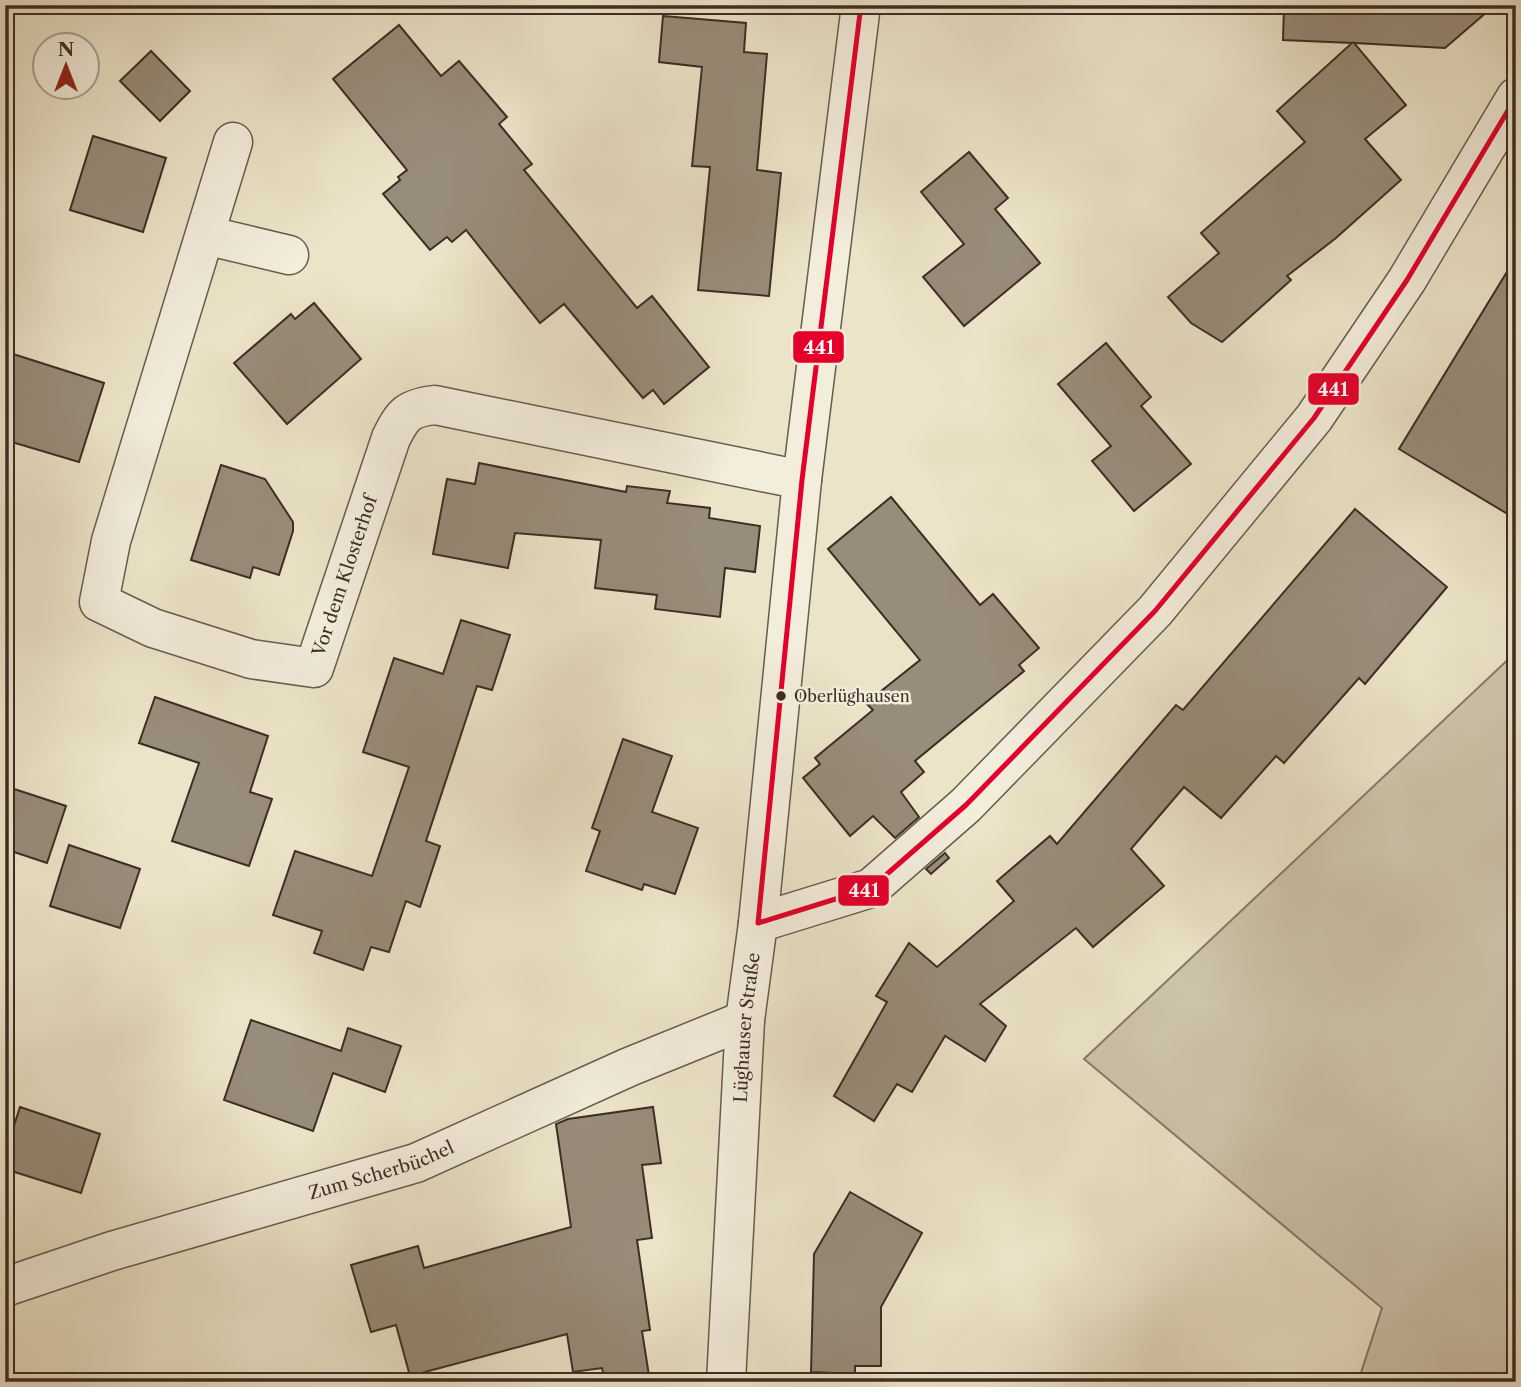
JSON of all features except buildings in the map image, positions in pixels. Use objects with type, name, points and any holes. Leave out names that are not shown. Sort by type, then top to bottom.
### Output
[{"type":"street","name":"Lüghauser Straße","points":[[726,1382],[746,1020],[802,480],[861,5]]},
{"type":"street","points":[[758,923],[871,888],[966,805],[1155,611],[1314,418],[1407,280],[1516,97]]},
{"type":"street","name":"Vor dem Klosterhof","points":[[233,142],[111,541],[99,602],[153,628],[251,659],[314,668],[391,438],[401,419],[415,408],[435,405],[802,480]]},
{"type":"street","points":[[205,235],[289,255]]},
{"type":"street","name":"Zum Scherbüchel","points":[[5,1287],[112,1251],[416,1163],[629,1067],[746,1020]]},
{"type":"shaded area","points":[[1516,652],[1516,1382],[1358,1382],[1382,1308],[1084,1059]]},
{"type":"transit line","name":"441","points":[[861,5],[802,480],[758,923],[871,888],[966,805],[1155,611],[1314,418],[1407,280],[1516,97]]},
{"type":"place","name":"Oberlüghausen","points":[[781,696]]}]
